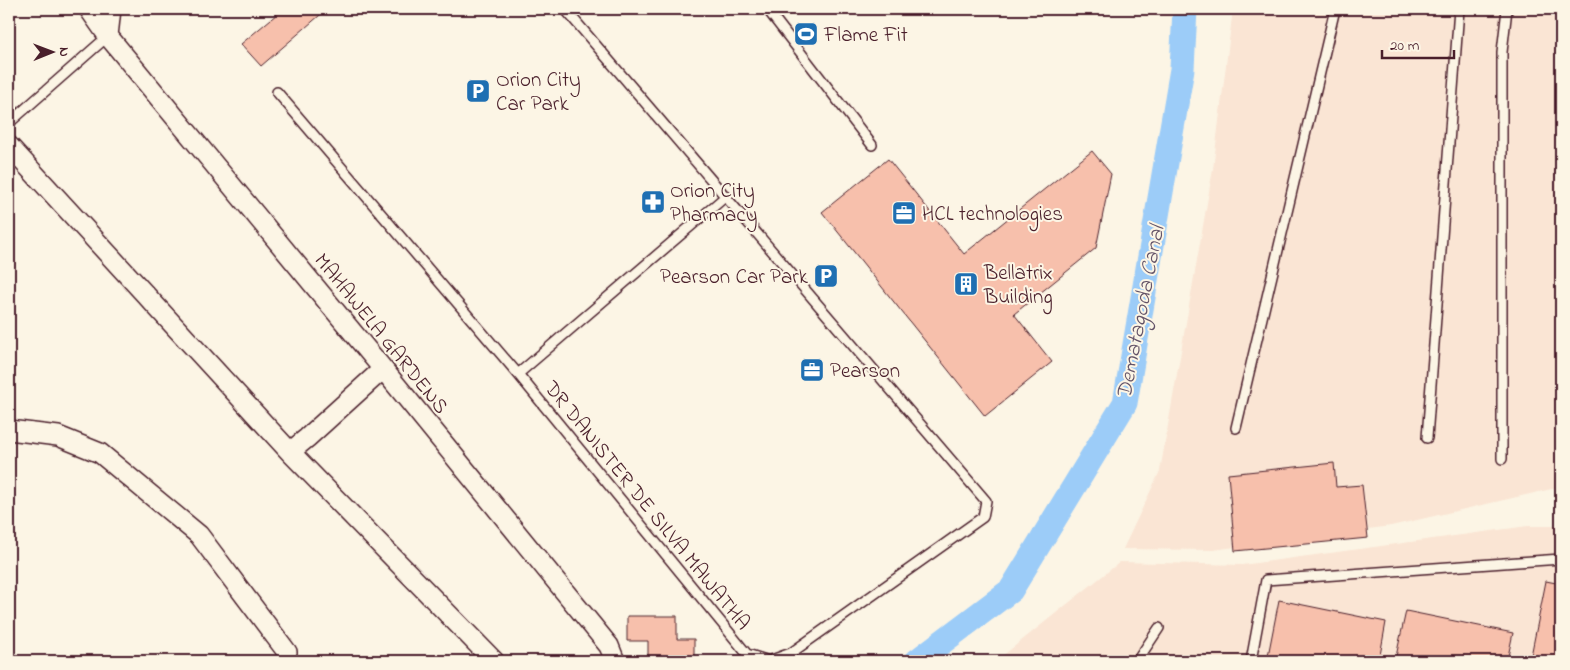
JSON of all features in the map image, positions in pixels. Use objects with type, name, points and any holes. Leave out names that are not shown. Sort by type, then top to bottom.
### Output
[{"type":"street","name":"MAHAWELA GARDENS","points":[[89,9],[108,36],[609,646],[614,661]]},
{"type":"street","points":[[108,36],[111,9]]},
{"type":"street","points":[[9,146],[290,452],[494,661]]},
{"type":"street","points":[[290,452],[383,369]]},
{"type":"street","points":[[9,430],[58,436],[100,453],[199,535],[287,652]]},
{"type":"lane","name":"DR DANISTER DE SILVA MAWATHA","points":[[277,92],[518,374],[747,654],[769,661],[792,653],[983,517],[986,501],[565,9]]},
{"type":"lane","points":[[767,9],[872,145]]},
{"type":"lane","points":[[1236,428],[1335,9]]},
{"type":"lane","points":[[1427,438],[1459,9]]},
{"type":"lane","points":[[1502,459],[1502,52],[1507,9]]},
{"type":"lane","points":[[9,123],[108,36]]},
{"type":"lane","points":[[518,374],[726,196]]},
{"type":"lane","points":[[1251,661],[1266,580],[1561,559]]},
{"type":"lane","points":[[1137,661],[1159,628]]},
{"type":"shaded area","points":[[1233,9],[1561,9],[1561,489],[1556,488],[1391,526],[1213,550],[1123,549],[1160,471],[1213,169]]},
{"type":"shaded area","points":[[1528,526],[1561,526],[1561,661],[996,661],[1120,562],[1242,565]]},
{"type":"building","points":[[283,9],[327,9],[261,66],[241,44]]},
{"type":"building","name":"Bellatrix Building","points":[[1092,151],[1111,174],[1096,248],[1014,314],[1052,362],[985,416],[822,212],[888,159],[964,254]]},
{"type":"building","points":[[1561,352],[1561,488],[1556,488]]},
{"type":"building","points":[[1334,463],[1336,487],[1362,485],[1368,538],[1235,551],[1228,474]]},
{"type":"building","points":[[1546,581],[1561,584],[1561,661],[1530,661]]},
{"type":"building","points":[[1279,600],[1386,622],[1379,661],[1267,661]]},
{"type":"building","points":[[1406,611],[1513,633],[1507,661],[1395,661]]},
{"type":"building","points":[[627,616],[677,616],[677,639],[694,639],[694,661],[648,661],[648,641],[627,641]]},
{"type":"waterway","name":"Dematagoda Canal","points":[[917,661],[1011,590],[1125,403],[1182,69],[1185,9]]},
{"type":"place","name":"Flame Fit","points":[[806,34]]},
{"type":"place","name":"Orion City Car Park","points":[[478,91]]},
{"type":"place","name":"Orion City Pharmacy","points":[[653,202]]},
{"type":"place","name":"HCL technologies","points":[[904,213]]},
{"type":"place","name":"Pearson Car Park","points":[[826,276]]},
{"type":"place","name":"Bellatrix Building","points":[[966,284]]},
{"type":"place","name":"Pearson","points":[[812,370]]}]
